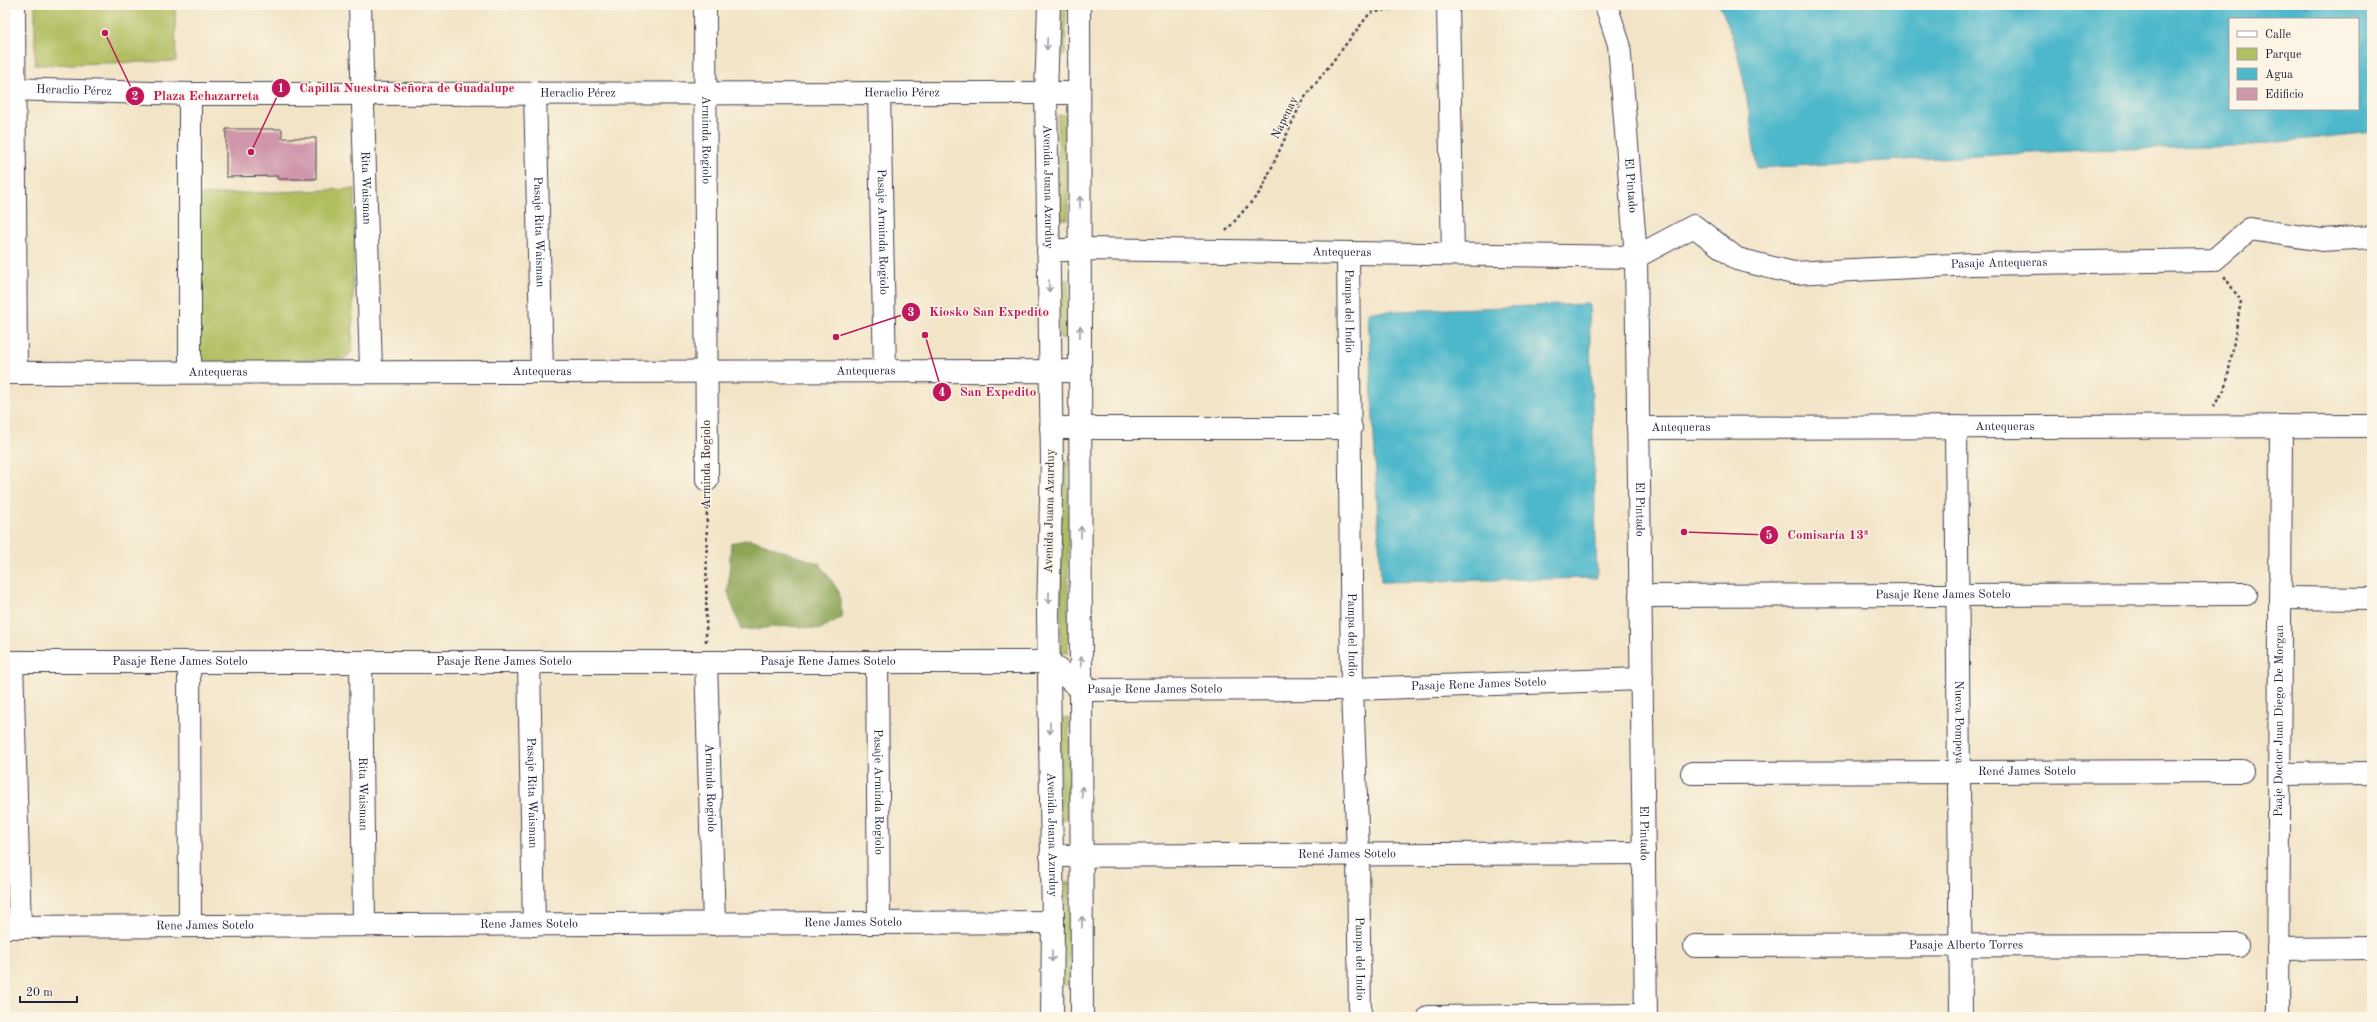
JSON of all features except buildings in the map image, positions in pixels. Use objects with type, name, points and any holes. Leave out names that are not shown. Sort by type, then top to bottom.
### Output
[{"type":"street","points":[[11,373],[10,88],[14,5]]},
{"type":"street","name":"Rita Waisman","points":[[360,5],[371,370]]},
{"type":"street","name":"Arminda Rogiolo","points":[[705,5],[707,93],[707,480]]},
{"type":"street","name":"Avenida Juana Azurduy","points":[[1049,5],[1046,93],[1051,428],[1049,662],[1053,922],[1052,1017]]},
{"type":"street","points":[[1079,5],[1078,93],[1081,249],[1080,428],[1082,1017]]},
{"type":"street","points":[[1448,5],[1453,254]]},
{"type":"street","name":"El Pintado","points":[[1606,5],[1619,44],[1636,257],[1646,1016]]},
{"type":"street","name":"Heraclio Pérez","points":[[10,88],[190,94],[1078,93]]},
{"type":"street","name":"Pasaje Rita Waisman","points":[[535,93],[542,371]]},
{"type":"street","name":"Pasaje Arminda Rogiolo","points":[[879,93],[885,371]]},
{"type":"street","points":[[190,94],[190,371]]},
{"type":"street","name":"Pasaje Antequeras","points":[[1636,257],[1694,226],[1737,259],[1794,273],[1973,264],[2214,260]]},
{"type":"street","points":[[2214,260],[2250,230],[2322,240],[2372,237]]},
{"type":"street","name":"Antequeras","points":[[1048,251],[1081,249],[1636,257]]},
{"type":"street","name":"Pampa del Indio","points":[[1348,253],[1352,688],[1358,854],[1360,1017]]},
{"type":"street","name":"Antequeras","points":[[11,373],[371,370],[1080,371]]},
{"type":"street","name":"Paaje Doctor Juan Diego De Morgan","points":[[2278,1017],[2281,426]]},
{"type":"street","name":"Antequeras","points":[[1638,428],[2372,426]]},
{"type":"street","name":"Nueva Pompeya","points":[[1956,427],[1961,1017]]},
{"type":"street","points":[[1051,428],[1350,428]]},
{"type":"street","name":"Pasaje Rene James Sotelo","points":[[1640,596],[2246,594]]},
{"type":"street","points":[[2280,598],[2372,599]]},
{"type":"street","points":[[9,662],[12,927]]},
{"type":"street","name":"Pasaje Rene James Sotelo","points":[[9,662],[1049,662],[1082,690],[1352,688],[1642,679]]},
{"type":"street","points":[[189,662],[190,926]]},
{"type":"street","name":"Rita Waisman","points":[[361,662],[364,925]]},
{"type":"street","name":"Pasaje Rita Waisman","points":[[529,662],[534,925]]},
{"type":"street","name":"Arminda Rogiolo","points":[[706,662],[714,924]]},
{"type":"street","name":"Pasaje Arminda Rogiolo","points":[[877,662],[879,923]]},
{"type":"street","name":"René James Sotelo","points":[[1692,772],[2242,771]]},
{"type":"street","points":[[2280,774],[2372,773]]},
{"type":"street","name":"René James Sotelo","points":[[1051,856],[1644,853]]},
{"type":"street","name":"Rene James Sotelo","points":[[12,927],[1053,922]]},
{"type":"street","name":"Pasaje Alberto Torres","points":[[1695,946],[2238,945]]},
{"type":"street","points":[[2278,949],[2372,948]]},
{"type":"street","points":[[1429,1017],[1646,1016]]},
{"type":"path","name":"Napenay","points":[[1208,251],[1261,191],[1302,101],[1370,13],[1416,5]]},
{"type":"path","points":[[2201,426],[2226,386],[2241,301],[2214,260]]},
{"type":"path","name":"Arminda Rogiolo","points":[[706,662],[707,480]]},
{"type":"green space","points":[[35,5],[175,5],[176,61],[35,65]]},
{"type":"green space","points":[[1058,5],[1066,5],[1065,55],[1057,55]]},
{"type":"green space","points":[[1058,115],[1068,115],[1068,219],[1059,219]]},
{"type":"green space","points":[[355,189],[352,351],[345,359],[207,363],[197,353],[198,195]]},
{"type":"green space","points":[[1060,280],[1069,280],[1067,338],[1059,338]]},
{"type":"green space","points":[[1061,462],[1068,462],[1068,653],[1061,653]]},
{"type":"green space","points":[[750,539],[820,564],[839,592],[842,617],[820,629],[790,626],[741,630],[728,592],[731,543]]},
{"type":"green space","points":[[1061,718],[1069,718],[1068,819],[1060,819]]},
{"type":"green space","points":[[1061,882],[1070,882],[1069,985],[1060,985]]},
{"type":"water","points":[[1719,5],[2372,5],[2372,132],[2243,146],[2085,150],[1757,168],[1748,106],[1740,64]]},
{"type":"water","points":[[1589,304],[1597,578],[1381,582],[1368,312]]},
{"type":"place","name":"Plaza Echazarreta","points":[[105,33]]},
{"type":"place","name":"Capilla Nuestra Señora de Guadalupe","points":[[251,152]]},
{"type":"place","name":"San Expedito","points":[[925,335]]},
{"type":"place","name":"Kiosko San Expedito","points":[[836,337]]},
{"type":"place","name":"Comisaría 13ª","points":[[1684,532]]}]
